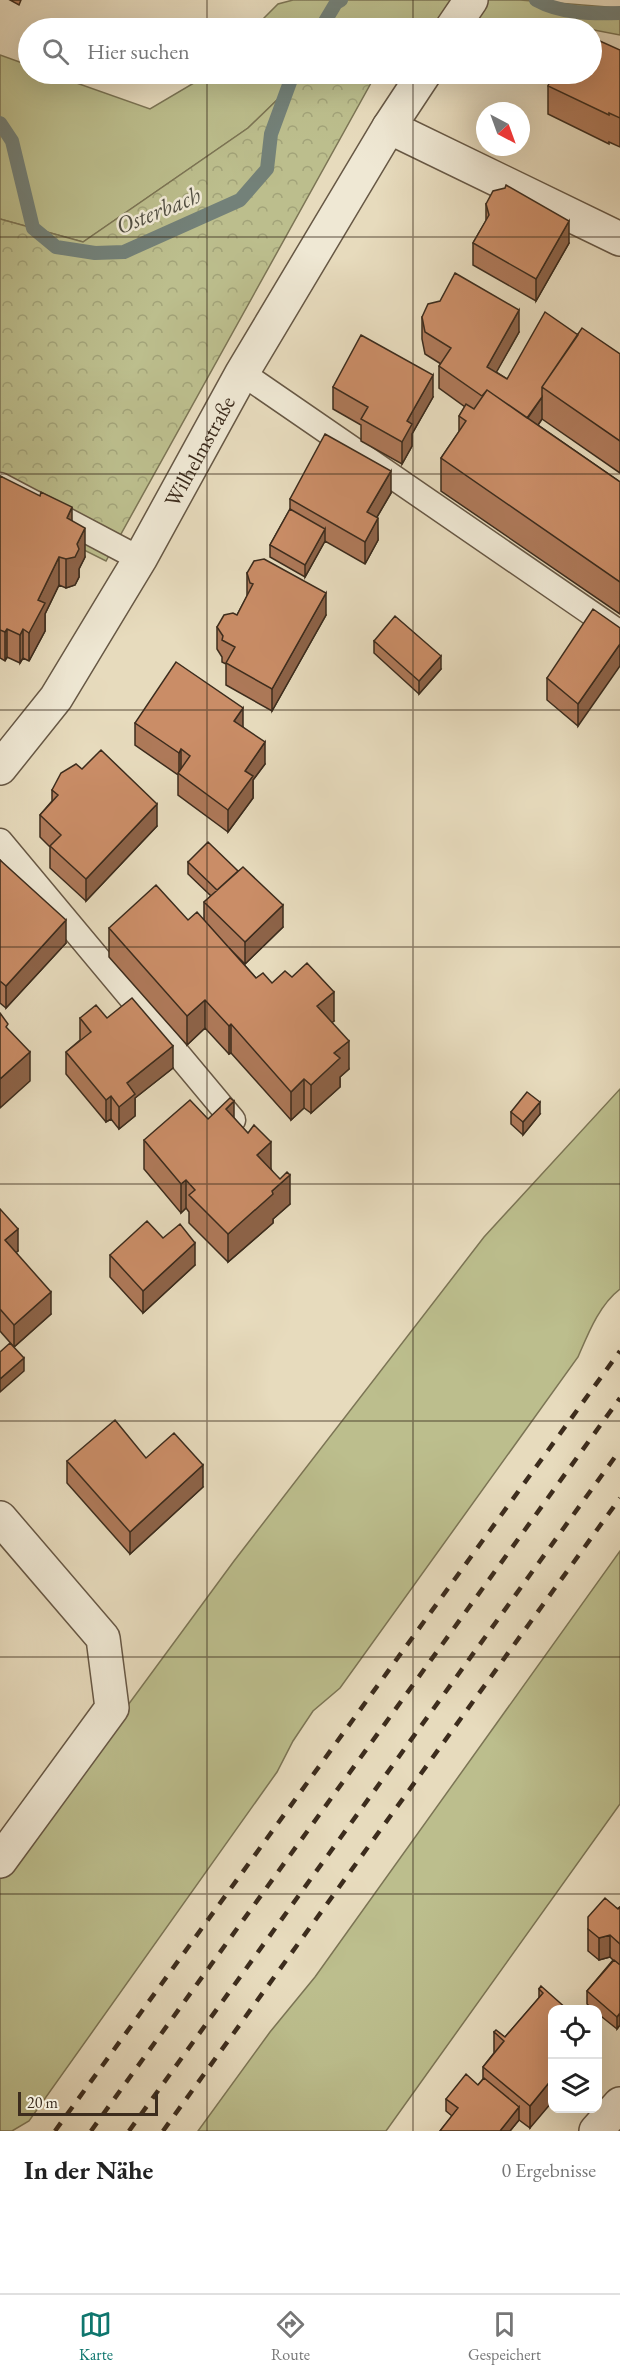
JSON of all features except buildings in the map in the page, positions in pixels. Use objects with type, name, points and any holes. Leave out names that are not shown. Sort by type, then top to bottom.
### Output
[{"type":"street","points":[[459,18],[471,0]]},
{"type":"street","name":"Wilhelmstraße","points":[[0,768],[56,698],[140,559],[242,373],[389,127],[417,84]]},
{"type":"street","points":[[389,127],[620,239]]},
{"type":"street","points":[[0,1518],[103,1638],[112,1708],[0,1861]]},
{"type":"street","points":[[596,2131],[620,2104]]},
{"type":"lane","points":[[242,373],[620,633]]},
{"type":"lane","points":[[0,485],[140,559]]},
{"type":"lane","points":[[0,841],[233,1120]]},
{"type":"green space","points":[[293,0],[520,0],[620,8],[620,35],[602,32],[602,18],[264,18],[278,4]]},
{"type":"green space","points":[[0,55],[18,61],[18,84],[79,84],[150,109],[192,84],[294,84],[248,128],[83,242],[0,219]]},
{"type":"green space","points":[[294,84],[370,84],[106,561],[0,508],[0,219],[83,242],[248,128]]},
{"type":"green space","points":[[620,1089],[620,1289],[600,1311],[578,1357],[340,1688],[313,1711],[293,1741],[277,1772],[29,2121],[12,2131],[0,2131],[0,1879],[234,1561],[484,1237]]},
{"type":"green space","points":[[620,1551],[620,1804],[386,2131],[198,2131],[270,2032],[315,1977]]},
{"type":"waterway","name":"Osterbach","points":[[327,18],[336,3],[341,0]]},
{"type":"waterway","name":"Osterbach","points":[[536,0],[566,11],[620,13]]},
{"type":"waterway","name":"Osterbach","points":[[0,123],[12,141],[33,228],[56,247],[95,253],[124,252],[240,200],[267,169],[271,134],[289,84]]},
{"type":"railway","points":[[55,2131],[620,1351]]},
{"type":"railway","points":[[91,2131],[620,1398]]},
{"type":"railway","points":[[129,2131],[620,1450]]},
{"type":"railway","points":[[163,2131],[620,1498]]}]
